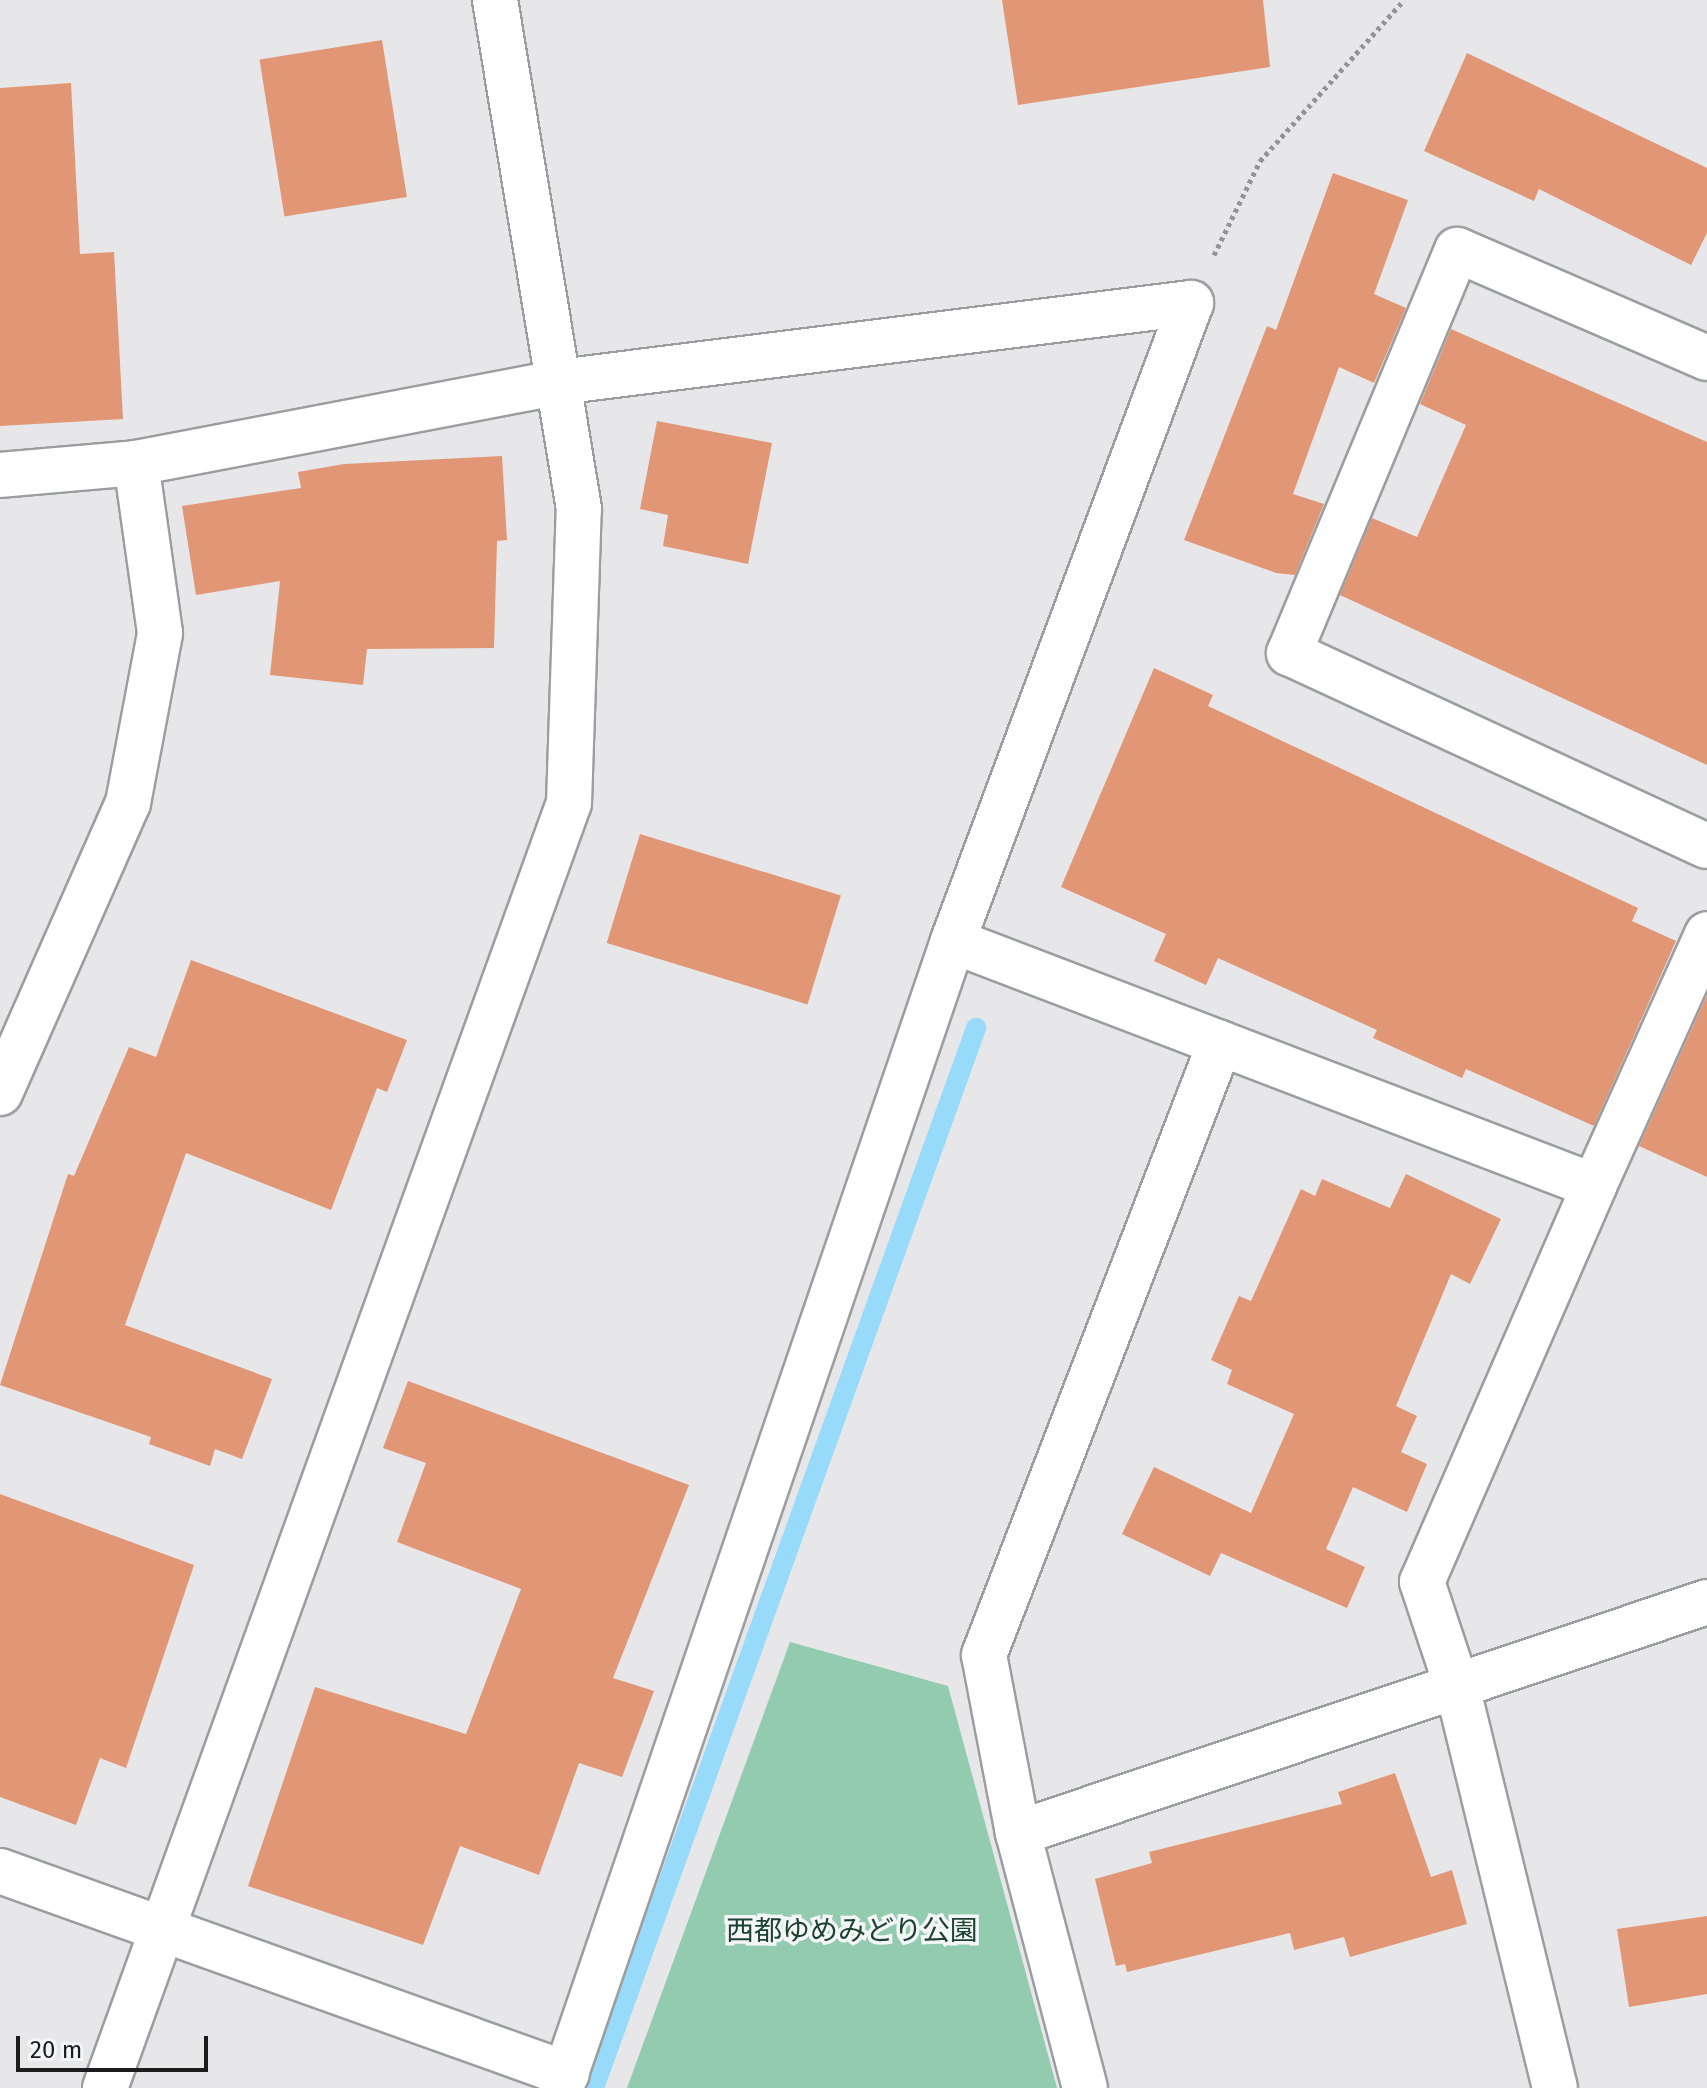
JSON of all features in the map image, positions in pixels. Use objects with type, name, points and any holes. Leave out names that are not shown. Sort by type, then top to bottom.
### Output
[{"type":"street","points":[[105,2088],[569,803],[579,509],[495,0]]},
{"type":"street","points":[[1707,358],[1457,250],[1289,653],[1707,846]]},
{"type":"street","points":[[0,475],[136,463],[559,382],[1191,303],[953,941],[564,2081],[0,1871]]},
{"type":"street","points":[[0,1093],[128,803],[160,633],[136,463]]},
{"type":"street","points":[[1555,2088],[1457,1687],[1422,1582],[1707,934]]},
{"type":"street","points":[[953,941],[1594,1186]]},
{"type":"street","points":[[1085,2088],[1018,1833],[984,1655],[1220,1043]]},
{"type":"street","points":[[1018,1833],[1707,1602]]},
{"type":"path","points":[[1191,303],[1260,161],[1404,0]]},
{"type":"green space","name":"西都ゆめみどり公園","points":[[790,1642],[948,1686],[1057,2088],[627,2088]]},
{"type":"building","points":[[1002,0],[1263,0],[1270,67],[1018,105]]},
{"type":"building","points":[[382,40],[407,197],[284,216],[260,59]]},
{"type":"building","points":[[1467,53],[1707,168],[1707,233],[1691,265],[1539,189],[1534,201],[1424,151]]},
{"type":"building","points":[[71,83],[80,254],[114,252],[123,419],[0,426],[0,88]]},
{"type":"building","points":[[1333,173],[1408,200],[1374,294],[1406,308],[1374,383],[1339,367],[1293,494],[1324,504],[1295,575],[1276,573],[1184,540],[1267,326],[1276,330]]},
{"type":"building","points":[[1451,329],[1707,442],[1707,765],[1340,595],[1372,518],[1417,537],[1466,425],[1420,404]]},
{"type":"building","points":[[657,421],[772,443],[748,564],[663,546],[668,515],[640,509]]},
{"type":"building","points":[[502,456],[507,540],[497,541],[494,648],[367,649],[363,685],[270,675],[280,581],[196,595],[182,506],[301,488],[298,472],[344,464]]},
{"type":"building","points":[[1154,668],[1213,695],[1208,706],[1638,908],[1632,921],[1676,941],[1594,1126],[1466,1069],[1462,1078],[1373,1038],[1377,1030],[1218,958],[1206,985],[1154,961],[1166,934],[1061,887]]},
{"type":"building","points":[[640,834],[841,895],[807,1004],[607,943]]},
{"type":"building","points":[[191,960],[407,1040],[387,1092],[377,1088],[331,1210],[186,1153],[125,1325],[272,1379],[242,1459],[215,1449],[210,1466],[149,1444],[151,1437],[0,1385],[68,1174],[74,1176],[129,1047],[156,1057]]},
{"type":"building","points":[[1707,995],[1707,1177],[1639,1146]]},
{"type":"building","points":[[1406,1174],[1501,1219],[1470,1284],[1451,1274],[1396,1406],[1417,1416],[1401,1452],[1427,1464],[1407,1512],[1353,1487],[1326,1549],[1365,1567],[1347,1608],[1221,1553],[1210,1576],[1122,1534],[1154,1467],[1251,1513],[1294,1414],[1227,1384],[1232,1370],[1211,1360],[1239,1296],[1251,1301],[1301,1189],[1315,1196],[1322,1179],[1390,1208]]},
{"type":"building","points":[[408,1381],[689,1485],[613,1678],[654,1691],[622,1777],[579,1763],[539,1875],[460,1846],[423,1945],[248,1886],[315,1687],[466,1734],[521,1589],[397,1542],[426,1463],[383,1448]]},
{"type":"building","points":[[0,1494],[194,1565],[126,1768],[100,1758],[76,1825],[0,1797]]},
{"type":"building","points":[[1395,1773],[1431,1877],[1452,1870],[1467,1924],[1350,1957],[1344,1937],[1294,1950],[1290,1933],[1127,1972],[1125,1964],[1116,1966],[1095,1879],[1152,1863],[1149,1852],[1342,1804],[1338,1792]]},
{"type":"building","points":[[1707,1916],[1707,1994],[1629,2007],[1617,1929]]},
{"type":"waterway","points":[[594,2088],[976,1028]]}]
